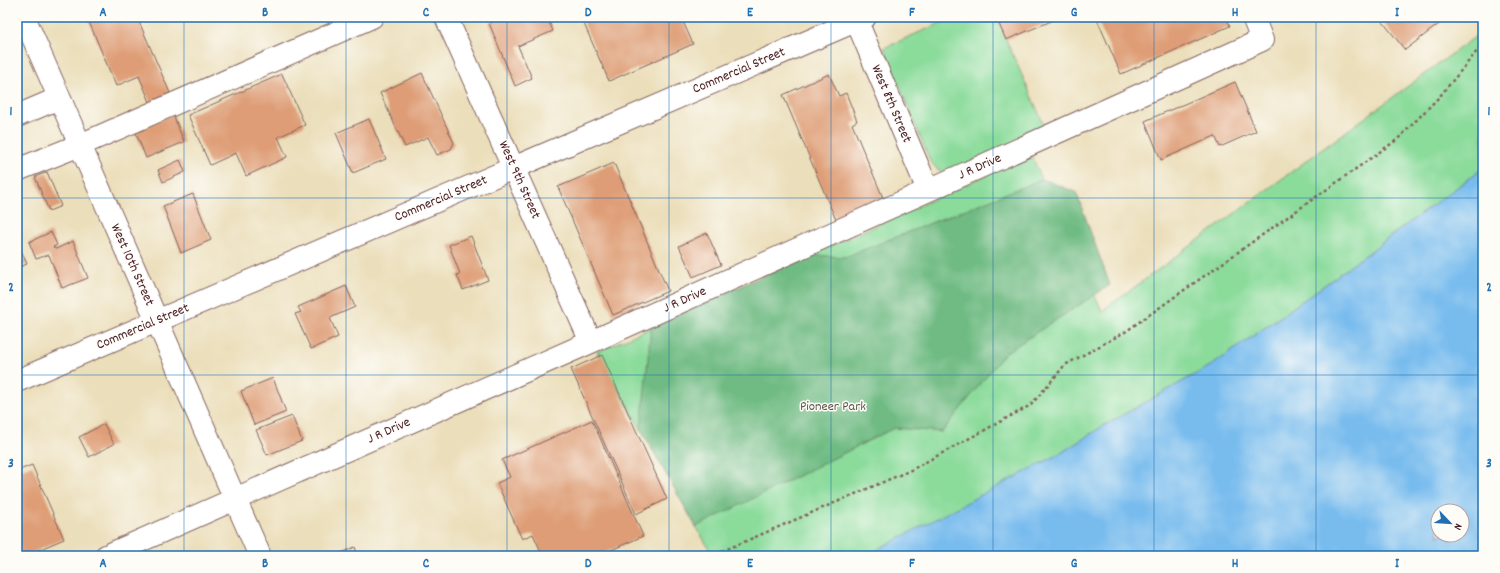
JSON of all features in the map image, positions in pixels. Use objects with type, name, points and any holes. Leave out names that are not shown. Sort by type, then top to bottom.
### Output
[{"type":"street","name":"West 10th Street","points":[[24,17],[25,40],[59,98],[260,556]]},
{"type":"street","points":[[17,170],[80,145],[372,17]]},
{"type":"street","name":"West 9th Street","points":[[446,17],[591,342]]},
{"type":"street","name":"J R Drive","points":[[106,556],[591,342],[1262,40],[1253,17]]},
{"type":"street","name":"Commercial Street","points":[[17,381],[858,18]]},
{"type":"street","name":"West 8th Street","points":[[858,18],[928,190]]},
{"type":"street","points":[[17,116],[59,98]]},
{"type":"path","points":[[711,556],[911,470],[1031,405],[1065,365],[1125,332],[1398,139],[1440,96],[1483,44]]},
{"type":"green space","points":[[954,17],[996,17],[1045,127],[946,173],[937,169],[930,161],[884,48]]},
{"type":"green space","name":"Pioneer Park","points":[[1483,31],[1483,168],[1333,279],[1214,364],[1103,426],[1061,453],[865,556],[713,556],[597,352],[1031,155],[1102,311]]},
{"type":"green space","points":[[1042,179],[1076,192],[1110,285],[1005,353],[942,432],[894,428],[696,527],[641,429],[651,327],[809,255],[845,257]]},
{"type":"water","points":[[1483,168],[1483,556],[865,556],[1061,453],[1103,426],[1214,364],[1333,279]]},
{"type":"building","points":[[87,17],[137,17],[170,93],[150,102],[139,76],[116,86]]},
{"type":"building","points":[[494,17],[547,17],[553,31],[518,46],[532,78],[515,86],[489,23],[495,20]]},
{"type":"building","points":[[581,17],[681,17],[693,44],[609,81]]},
{"type":"building","points":[[996,17],[1061,17],[1006,40]]},
{"type":"building","points":[[1096,17],[1226,17],[1230,26],[1121,74]]},
{"type":"building","points":[[1379,17],[1448,17],[1405,50]]},
{"type":"building","points":[[422,73],[454,143],[451,149],[437,155],[428,137],[405,147],[380,93]]},
{"type":"building","points":[[282,74],[305,125],[278,137],[287,157],[246,176],[236,153],[210,165],[188,115]]},
{"type":"building","points":[[829,74],[839,96],[846,93],[857,121],[852,124],[884,200],[836,220],[783,95]]},
{"type":"building","points":[[1235,82],[1256,131],[1220,147],[1215,136],[1161,160],[1145,121]]},
{"type":"building","points":[[173,114],[184,142],[146,158],[135,131]]},
{"type":"building","points":[[369,119],[386,159],[353,173],[336,133]]},
{"type":"building","points":[[180,160],[185,172],[163,182],[158,170]]},
{"type":"building","points":[[614,163],[668,291],[613,315],[558,187]]},
{"type":"building","points":[[47,172],[61,206],[49,211],[35,177]]},
{"type":"building","points":[[193,194],[211,240],[181,253],[163,206]]},
{"type":"building","points":[[51,232],[57,245],[53,247],[56,249],[73,241],[88,278],[62,288],[49,255],[36,259],[29,242]]},
{"type":"building","points":[[707,233],[721,265],[693,277],[679,246]]},
{"type":"building","points":[[471,236],[488,280],[463,290],[457,275],[460,274],[449,245]]},
{"type":"building","points":[[17,241],[27,264],[17,268]]},
{"type":"building","points":[[346,286],[355,307],[330,318],[338,337],[311,349],[295,314],[301,312],[298,307]]},
{"type":"building","points":[[602,355],[667,499],[636,514],[571,369]]},
{"type":"building","points":[[273,378],[286,412],[254,425],[241,391]]},
{"type":"building","points":[[292,416],[302,441],[267,455],[256,430]]},
{"type":"building","points":[[592,420],[643,536],[598,556],[543,556],[533,534],[522,539],[497,483],[510,477],[502,460]]},
{"type":"building","points":[[104,424],[114,444],[89,457],[79,437]]},
{"type":"building","points":[[32,465],[64,539],[24,556],[17,556],[17,471]]},
{"type":"building","points":[[355,547],[358,556],[335,556]]}]
